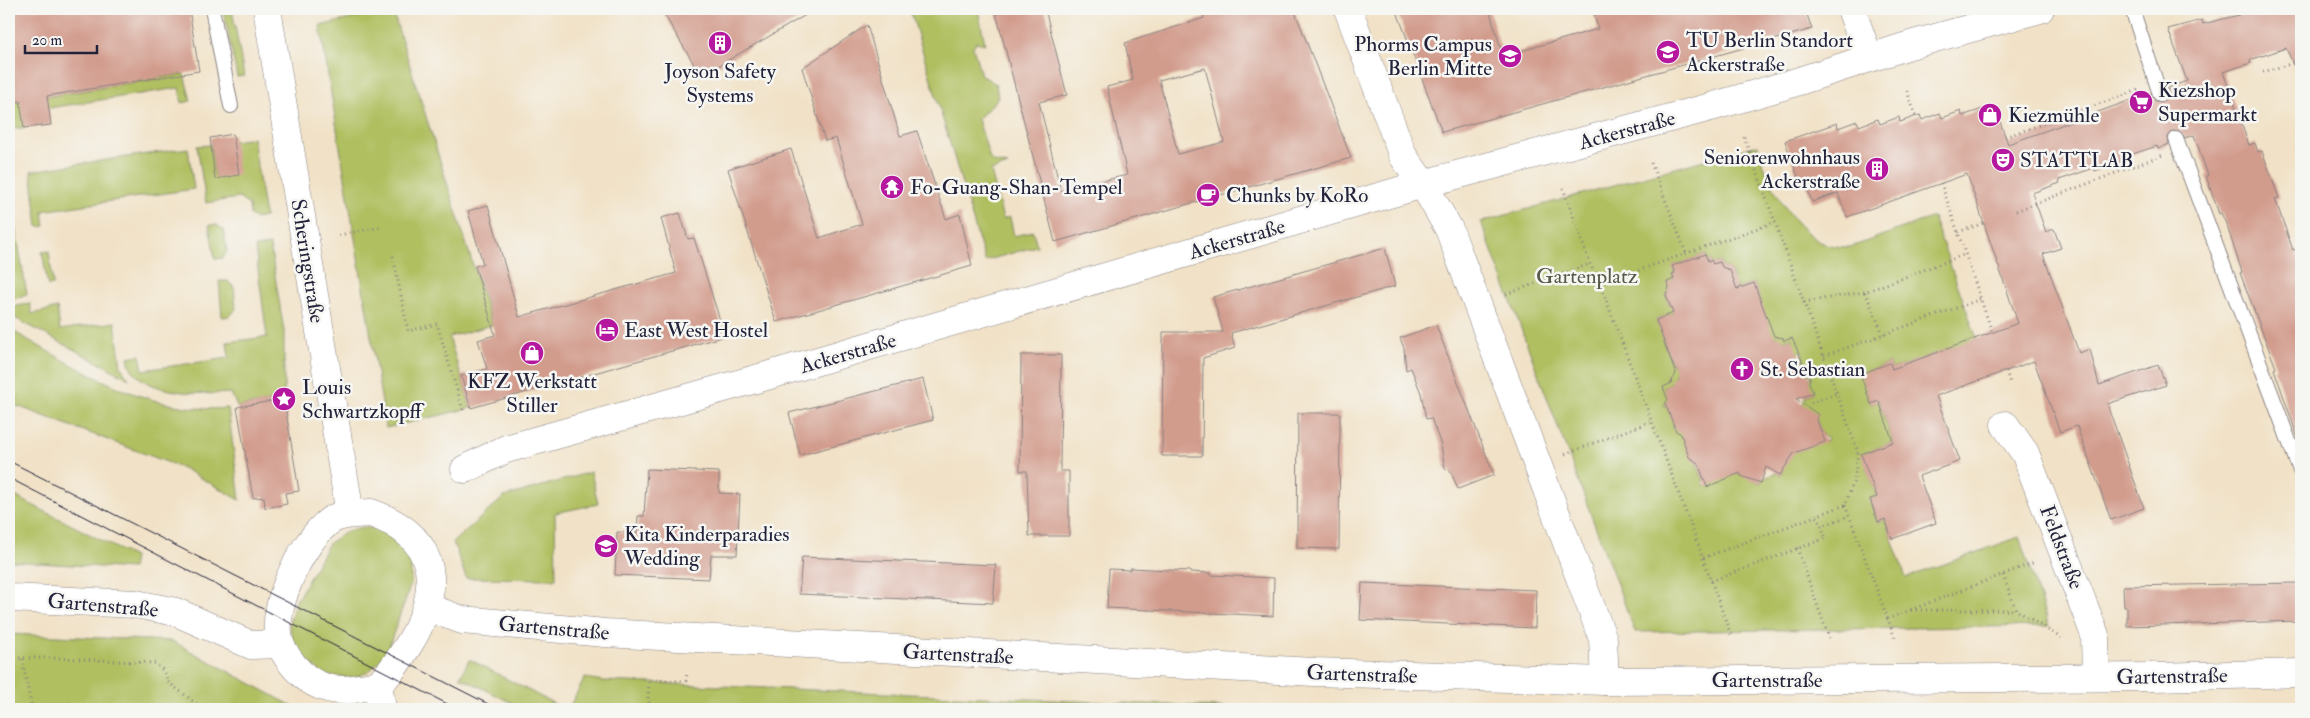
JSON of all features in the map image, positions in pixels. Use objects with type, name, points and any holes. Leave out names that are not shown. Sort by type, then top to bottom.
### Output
[{"type":"street","name":"Scheringstraße","points":[[267,9],[350,514]]},
{"type":"street","points":[[1348,9],[1402,153],[1446,221],[1603,639],[1605,681]]},
{"type":"street","points":[[1850,9],[1869,58]]},
{"type":"street","name":"Ackerstraße","points":[[465,469],[506,449],[754,380],[1423,184],[1712,107],[1869,58],[2040,9]]},
{"type":"street","name":"Feldstraße","points":[[2005,425],[2025,454],[2095,635],[2096,677]]},
{"type":"street","points":[[371,513],[388,519],[416,539],[425,552],[431,580],[427,607],[415,635],[399,660],[380,697],[351,690],[326,689],[312,682],[298,673],[280,644],[278,614],[291,575],[304,549],[319,530],[332,519],[350,514],[371,513]]},
{"type":"street","name":"Gartenstraße","points":[[9,598],[136,604],[176,612],[250,645],[280,644]]},
{"type":"street","name":"Gartenstraße","points":[[427,607],[462,620],[681,638],[1314,672],[1605,681],[2096,677],[2301,673]]},
{"type":"lane","points":[[212,9],[231,106]]},
{"type":"lane","points":[[2132,9],[2158,89]]},
{"type":"lane","points":[[2178,144],[2301,473]]},
{"type":"path","points":[[2263,72],[2297,62],[2301,74]]},
{"type":"path","points":[[2005,137],[2158,89]]},
{"type":"path","points":[[1907,91],[1916,116]]},
{"type":"path","points":[[1744,137],[1858,452],[1854,481],[1845,505],[1895,638]]},
{"type":"path","points":[[2016,210],[2178,144]]},
{"type":"path","points":[[1651,163],[1686,254]]},
{"type":"path","points":[[1941,183],[1992,332]]},
{"type":"path","points":[[1563,188],[1732,638]]},
{"type":"path","points":[[1600,284],[1775,222]]},
{"type":"path","points":[[1958,232],[1984,223]]},
{"type":"path","points":[[339,235],[382,227]]},
{"type":"path","points":[[1804,302],[1865,292],[1966,254]]},
{"type":"path","points":[[393,256],[408,331],[437,324],[463,410]]},
{"type":"path","points":[[1506,294],[1590,264]]},
{"type":"path","points":[[1865,292],[1883,334]]},
{"type":"path","points":[[1824,356],[1981,299]]},
{"type":"path","points":[[2006,371],[2010,383]]},
{"type":"path","points":[[1811,403],[1837,394]]},
{"type":"path","points":[[1565,454],[1652,421]]},
{"type":"path","points":[[1703,558],[1845,505]]},
{"type":"path","points":[[1711,581],[1826,538],[1816,516]]},
{"type":"path","points":[[1821,526],[1849,516]]},
{"type":"path","points":[[1797,548],[1829,638]]},
{"type":"path","points":[[1887,618],[2035,562]]},
{"type":"path","points":[[2003,575],[2016,610]]},
{"type":"path","points":[[1909,610],[2016,610],[2062,638]]},
{"type":"path","points":[[9,658],[154,663],[164,670],[168,682],[198,705],[198,709]]},
{"type":"path","points":[[22,658],[32,709],[70,703]]},
{"type":"path","points":[[662,709],[651,706],[648,700],[649,680],[686,682],[687,672]]},
{"type":"green space","points":[[223,9],[232,9],[244,76],[237,77]]},
{"type":"green space","points":[[392,9],[492,325],[449,337],[471,408],[386,428],[320,26]]},
{"type":"green space","points":[[910,9],[978,9],[985,44],[976,42],[973,47],[981,75],[996,84],[998,98],[978,119],[990,159],[993,162],[1008,165],[991,171],[1003,219],[1010,217],[1014,236],[1033,231],[1037,246],[985,261]]},
{"type":"green space","points":[[184,74],[191,101],[182,103],[179,88],[49,108],[24,128],[9,128],[9,103]]},
{"type":"green space","points":[[253,138],[265,217],[256,219],[250,215],[249,205],[239,198],[206,203],[197,146],[211,145],[215,178],[234,141]]},
{"type":"green space","name":"Gartenplatz","points":[[1758,145],[1772,185],[1787,210],[1806,232],[1825,244],[1851,247],[1933,217],[1977,339],[1892,369],[1890,363],[1861,374],[1871,404],[1879,401],[1893,442],[1862,454],[1877,497],[1870,500],[1878,522],[1885,519],[1906,578],[2019,537],[2049,626],[1635,632],[1481,222]],"holes":[[[1705,254],[1708,261],[1711,260],[1713,264],[1720,262],[1722,267],[1730,270],[1734,279],[1729,284],[1732,286],[1736,285],[1737,289],[1754,283],[1773,337],[1776,336],[1784,341],[1792,338],[1796,355],[1801,351],[1803,353],[1802,356],[1808,373],[1812,376],[1811,378],[1809,377],[1809,389],[1813,393],[1804,397],[1805,400],[1802,404],[1818,415],[1816,418],[1822,435],[1827,437],[1826,441],[1822,439],[1796,449],[1794,453],[1789,451],[1780,470],[1783,472],[1780,475],[1777,473],[1762,479],[1761,483],[1740,474],[1739,471],[1737,475],[1732,473],[1708,482],[1706,486],[1703,484],[1704,481],[1681,426],[1675,430],[1672,428],[1674,425],[1667,407],[1664,405],[1666,402],[1671,402],[1663,387],[1672,383],[1675,374],[1678,373],[1675,364],[1672,365],[1663,340],[1665,339],[1661,325],[1658,326],[1656,320],[1673,313],[1672,310],[1676,305],[1669,304],[1666,295],[1674,279],[1672,274],[1675,273],[1673,266]]]},
{"type":"green space","points":[[188,148],[194,189],[43,211],[45,226],[38,227],[31,171]]},
{"type":"green space","points":[[9,191],[27,294],[9,301]]},
{"type":"green space","points":[[209,225],[217,225],[224,230],[227,251],[223,258],[215,259]]},
{"type":"green space","points":[[270,245],[284,331],[284,399],[237,407],[231,393],[203,394],[170,390],[154,386],[141,379],[132,370],[128,357],[140,355],[143,370],[229,358],[227,342],[267,337],[255,247]]},
{"type":"green space","points":[[49,251],[53,285],[48,286],[42,252]]},
{"type":"green space","points":[[219,281],[228,281],[234,287],[236,309],[230,316],[222,317]]},
{"type":"green space","points":[[30,304],[32,314],[57,308],[60,330],[115,322],[121,367],[129,379],[13,317],[12,311],[16,306]]},
{"type":"green space","points":[[9,329],[87,373],[141,396],[169,404],[198,408],[228,408],[240,500],[183,468],[9,403]]},
{"type":"green space","points":[[591,472],[598,504],[555,513],[556,579],[466,578],[453,542],[504,497]]},
{"type":"green space","points":[[9,493],[134,557],[132,569],[9,561]]},
{"type":"green space","points":[[363,527],[377,529],[396,538],[411,560],[411,584],[387,651],[379,662],[368,672],[353,678],[324,675],[295,650],[289,624],[295,603],[329,543],[347,531]]},
{"type":"green space","points":[[9,634],[172,641],[298,709],[9,709]]},
{"type":"green space","points":[[469,660],[564,709],[524,709],[460,677]]},
{"type":"green space","points":[[585,678],[603,681],[1264,709],[568,709]]},
{"type":"building","points":[[9,9],[189,9],[199,71],[47,96],[51,125],[24,128],[20,101],[9,103]]},
{"type":"building","name":"Joyson Safety Systems","points":[[661,9],[816,9],[701,76]]},
{"type":"building","points":[[995,9],[1045,9],[1067,95],[1039,102],[1061,191],[1127,175],[1107,87],[1133,80],[1125,43],[1204,18],[1202,9],[1294,9],[1351,158],[1055,242]],"holes":[[[1205,68],[1224,142],[1178,154],[1159,80]]]},
{"type":"building","name":"Phorms Campus Berlin Mitte","points":[[1396,9],[1489,9],[1503,56],[1598,29],[1593,9],[1805,9],[1812,29],[1442,132]]},
{"type":"building","points":[[2237,9],[2301,9],[2301,82],[2286,48],[2250,60],[2251,63],[2223,72],[2249,145],[2255,143],[2258,152],[2262,151],[2279,198],[2275,199],[2293,250],[2296,249],[2301,262],[2301,438],[2298,438],[2274,369],[2276,368],[2240,273],[2242,272],[2227,226],[2221,213],[2219,214],[2194,135],[2185,138],[2181,132],[2173,131],[2168,137],[2169,144],[2158,149],[2157,146],[2121,158],[2122,161],[2095,171],[2094,168],[2059,180],[2060,183],[2032,193],[2046,232],[2054,229],[2061,248],[2043,254],[2079,353],[2090,349],[2099,385],[2158,365],[2166,385],[2107,404],[2144,508],[2111,520],[2077,426],[2060,432],[2034,361],[1936,396],[1960,461],[1919,476],[1936,523],[1892,539],[1885,519],[1878,522],[1870,499],[1877,497],[1861,454],[1893,442],[1879,401],[1871,404],[1860,374],[1890,363],[1892,369],[2018,323],[1967,174],[1847,217],[1838,193],[1812,202],[1804,179],[1799,180],[1785,141],[1837,123],[1838,128],[1857,121],[1859,126],[1878,119],[1880,124],[1899,117],[1900,122],[1920,115],[1922,120],[1940,113],[1942,118],[1961,111],[1962,116],[1994,105],[2008,144],[2151,93],[2155,101],[2162,102],[2168,96],[2167,88],[2187,81],[2168,29],[2202,20],[2203,24],[2239,15]]},
{"type":"building","points":[[867,25],[900,136],[917,131],[946,219],[960,214],[972,266],[776,322],[728,169],[791,149],[819,238],[862,224],[836,138],[825,141],[802,68]]},
{"type":"building","points":[[233,134],[239,175],[215,179],[210,138]]},
{"type":"building","points":[[488,205],[519,317],[676,273],[661,218],[680,213],[688,239],[694,238],[725,336],[471,408],[461,376],[487,369],[478,340],[495,335],[475,266],[483,264],[468,211]]},
{"type":"building","points":[[1385,248],[1395,286],[1231,333],[1235,348],[1203,358],[1202,456],[1162,456],[1163,332],[1223,332],[1213,297]]},
{"type":"building","name":"St. Sebastian","points":[[1705,254],[1708,261],[1711,260],[1713,264],[1720,262],[1722,267],[1730,270],[1737,289],[1754,283],[1774,336],[1783,338],[1784,341],[1792,338],[1810,379],[1809,382],[1813,393],[1796,399],[1819,415],[1816,418],[1825,442],[1794,453],[1780,475],[1766,467],[1761,483],[1741,476],[1740,473],[1707,487],[1698,463],[1689,457],[1681,434],[1676,431],[1665,403],[1668,400],[1663,387],[1672,383],[1671,380],[1676,374],[1656,320],[1673,313],[1666,295],[1669,287],[1667,282],[1674,279],[1672,274],[1675,273],[1672,266]]},
{"type":"building","points":[[1436,325],[1494,475],[1458,489],[1450,470],[1445,469],[1441,445],[1431,418],[1426,419],[1421,393],[1411,368],[1406,370],[1404,348],[1400,338]]},
{"type":"building","points":[[1021,355],[1061,355],[1060,471],[1069,471],[1069,536],[1029,536],[1027,471],[1020,471]]},
{"type":"building","points":[[923,379],[933,420],[800,455],[789,413]]},
{"type":"building","points":[[284,399],[299,491],[285,493],[287,504],[265,508],[264,497],[253,498],[237,407]]},
{"type":"building","points":[[1298,413],[1340,413],[1339,549],[1297,548]]},
{"type":"building","points":[[647,469],[719,472],[719,493],[740,494],[737,555],[711,555],[709,579],[615,575],[617,532],[637,533],[638,516],[644,516]]},
{"type":"building","points":[[802,557],[996,565],[993,603],[799,594]]},
{"type":"building","points":[[1130,568],[1274,578],[1273,616],[1107,608],[1109,569],[1130,570]]},
{"type":"building","points":[[1362,583],[1536,590],[1535,628],[1360,620]]},
{"type":"building","points":[[2301,583],[2301,621],[2127,626],[2127,607],[2124,607],[2123,586]]},
{"type":"tram line","points":[[9,461],[498,709]]},
{"type":"tram line","points":[[9,478],[457,709]]},
{"type":"place","name":"Joyson Safety Systems","points":[[720,43]]},
{"type":"place","name":"TU Berlin Standort Ackerstraße","points":[[1668,52]]},
{"type":"place","name":"Phorms Campus Berlin Mitte","points":[[1510,56]]},
{"type":"place","name":"Kiezshop Supermarkt","points":[[2141,102]]},
{"type":"place","name":"Kiezmühle","points":[[1990,115]]},
{"type":"place","name":"STATTLAB","points":[[2003,160]]},
{"type":"place","name":"Seniorenwohnhaus Ackerstraße","points":[[1877,169]]},
{"type":"place","name":"Fo-Guang-Shan-Tempel","points":[[892,187]]},
{"type":"place","name":"Chunks by KoRo","points":[[1208,195]]},
{"type":"place","name":"East West Hostel","points":[[607,330]]},
{"type":"place","name":"KFZ Werkstatt Stiller","points":[[532,353]]},
{"type":"place","name":"St. Sebastian","points":[[1742,369]]},
{"type":"place","name":"Louis Schwartzkopff","points":[[284,399]]},
{"type":"place","name":"Kita Kinderparadies Wedding","points":[[606,546]]}]
